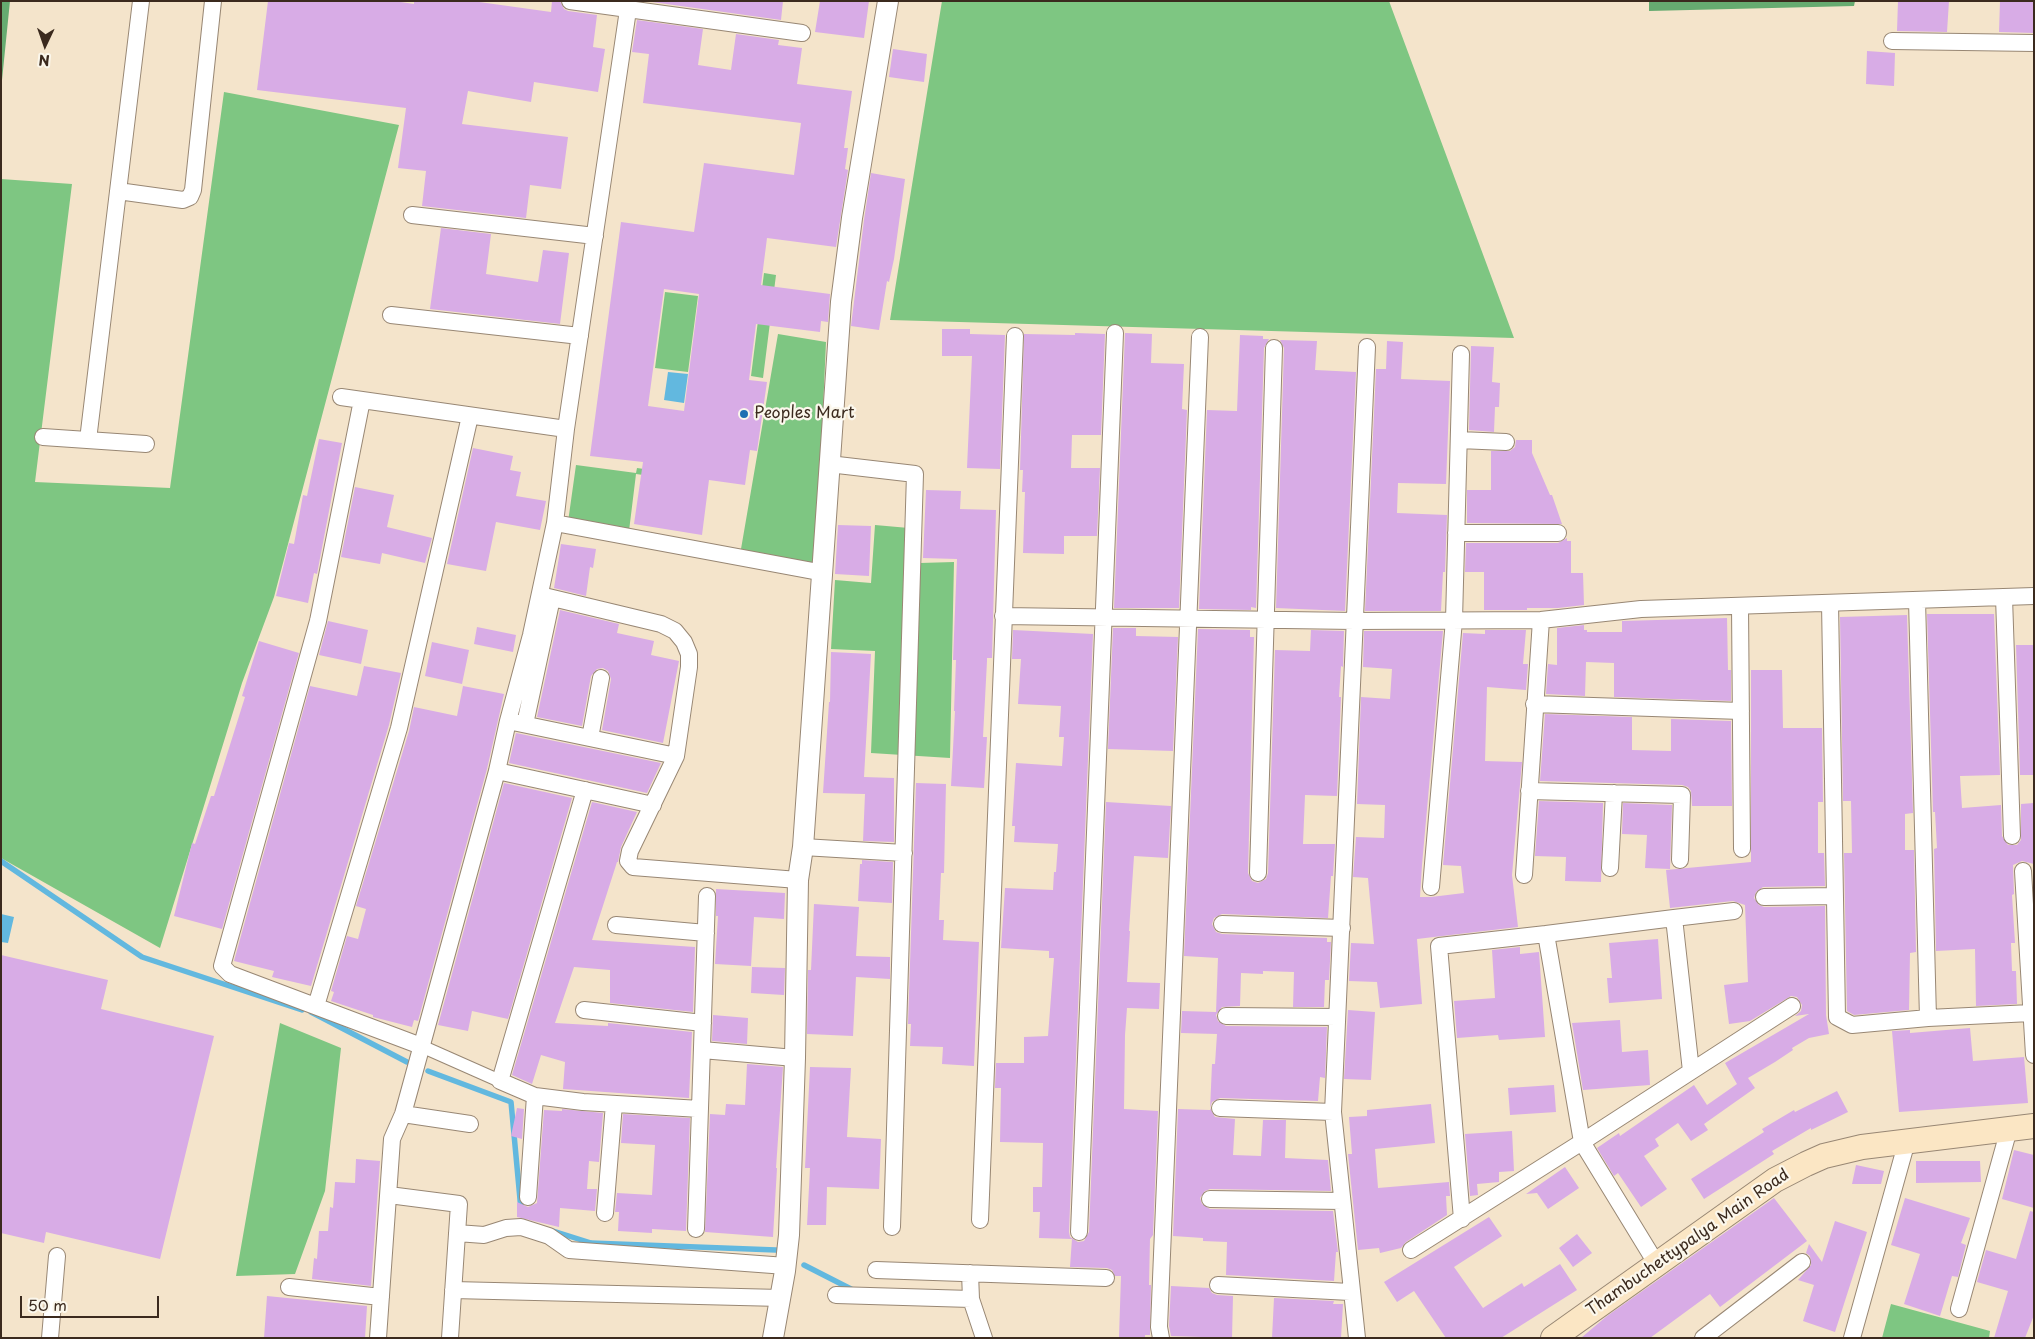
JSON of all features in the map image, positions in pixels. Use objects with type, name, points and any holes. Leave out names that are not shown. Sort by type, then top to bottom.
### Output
[{"type":"main road","name":"Thambuchettypalya Main Road","points":[[1553,1338],[1775,1180],[1806,1164],[1840,1152],[1907,1141],[2034,1126]]},
{"type":"street","points":[[88,440],[141,1]]},
{"type":"street","points":[[118,191],[183,200],[190,197],[194,181],[213,1]]},
{"type":"street","points":[[570,1],[802,33]]},
{"type":"street","points":[[773,1338],[786,1266],[789,1235],[795,1058],[798,880],[804,847],[841,302],[852,218],[888,1]]},
{"type":"street","points":[[525,724],[546,596],[566,429],[628,10]]},
{"type":"street","points":[[1892,41],[2034,43]]},
{"type":"street","points":[[412,215],[595,236]]},
{"type":"street","points":[[391,315],[580,336]]},
{"type":"street","points":[[1079,1232],[1115,333]]},
{"type":"street","points":[[980,1220],[1015,336]]},
{"type":"street","points":[[1161,1338],[1159,1317],[1200,338]]},
{"type":"street","points":[[1357,1338],[1350,1292],[1333,1112],[1367,347]]},
{"type":"street","points":[[1258,873],[1274,348]]},
{"type":"street","points":[[1431,887],[1454,620],[1461,354]]},
{"type":"street","points":[[341,397],[566,429]]},
{"type":"street","points":[[362,400],[318,621],[222,966],[230,974],[421,1046],[535,1096],[614,1104],[700,1109]]},
{"type":"street","points":[[316,1006],[399,728],[470,416]]},
{"type":"street","points":[[43,437],[146,444]]},
{"type":"street","points":[[1459,440],[1506,442]]},
{"type":"street","points":[[829,464],[915,474],[892,1227]]},
{"type":"street","points":[[555,523],[824,573]]},
{"type":"street","points":[[1456,533],[1558,533]]},
{"type":"street","points":[[378,1338],[392,1139],[402,1114],[497,772],[508,721],[531,635],[546,596]]},
{"type":"street","points":[[546,596],[661,624],[675,631],[684,642],[689,654],[689,668],[676,756],[630,851],[628,860],[633,867],[798,880]]},
{"type":"street","points":[[1003,616],[1355,621],[1541,620],[1641,609],[2034,596]]},
{"type":"street","points":[[2004,597],[2012,836]]},
{"type":"street","points":[[1917,600],[1928,1018]]},
{"type":"street","points":[[1830,603],[1837,1017],[1852,1025],[1928,1018],[2031,1013]]},
{"type":"street","points":[[1740,606],[1742,849]]},
{"type":"street","points":[[1524,875],[1541,620]]},
{"type":"street","points":[[590,738],[601,678]]},
{"type":"street","points":[[1534,704],[1741,711]]},
{"type":"street","points":[[508,721],[676,756]]},
{"type":"street","points":[[497,772],[653,805]]},
{"type":"street","points":[[500,1081],[585,790]]},
{"type":"street","points":[[1529,791],[1682,794],[1680,860]]},
{"type":"street","points":[[1610,868],[1614,792]]},
{"type":"street","points":[[804,847],[904,853]]},
{"type":"street","points":[[2023,872],[2034,1055]]},
{"type":"street","points":[[696,1228],[707,896]]},
{"type":"street","points":[[1764,897],[1835,896]]},
{"type":"street","points":[[1462,1219],[1439,946],[1734,911]]},
{"type":"street","points":[[1674,918],[1691,1071]]},
{"type":"street","points":[[1222,924],[1342,928]]},
{"type":"street","points":[[616,925],[706,933]]},
{"type":"street","points":[[1546,934],[1582,1142],[1656,1264]]},
{"type":"street","points":[[1411,1250],[1792,1006]]},
{"type":"street","points":[[584,1010],[703,1022]]},
{"type":"street","points":[[1226,1016],[1337,1017]]},
{"type":"street","points":[[702,1050],[795,1058]]},
{"type":"street","points":[[528,1197],[535,1096]]},
{"type":"street","points":[[605,1213],[614,1104]]},
{"type":"street","points":[[1220,1108],[1333,1112]]},
{"type":"street","points":[[402,1114],[470,1124]]},
{"type":"street","points":[[1959,1309],[2010,1128]]},
{"type":"street","points":[[1852,1338],[1907,1141]]},
{"type":"street","points":[[389,1195],[459,1204],[450,1338]]},
{"type":"street","points":[[1210,1199],[1342,1202]]},
{"type":"street","points":[[457,1233],[484,1235],[506,1228],[521,1227],[549,1236],[568,1250],[786,1266]]},
{"type":"street","points":[[50,1338],[57,1256]]},
{"type":"street","points":[[1703,1338],[1802,1262]]},
{"type":"street","points":[[876,1270],[1106,1278]]},
{"type":"street","points":[[970,1273],[971,1299],[984,1338]]},
{"type":"street","points":[[1218,1285],[1350,1292]]},
{"type":"street","points":[[288,1287],[381,1297]]},
{"type":"street","points":[[453,1290],[781,1298]]},
{"type":"street","points":[[836,1295],[971,1299]]},
{"type":"green space","points":[[1,1],[10,1],[1,90]]},
{"type":"green space","points":[[942,1],[1389,1],[1514,338],[890,320]]},
{"type":"green space","points":[[1649,1],[1855,1],[1854,6],[1649,11]]},
{"type":"green space","points":[[224,92],[399,125],[274,597],[242,683],[160,948],[1,858],[1,179],[72,184],[35,482],[170,488]]},
{"type":"green space","points":[[764,273],[776,275],[763,378],[751,376]]},
{"type":"green space","points":[[665,292],[698,296],[688,372],[655,368]]},
{"type":"green space","points":[[778,334],[826,342],[816,565],[741,549]]},
{"type":"green space","points":[[576,465],[636,473],[637,468],[708,478],[708,484],[636,474],[629,531],[568,522]]},
{"type":"green space","points":[[875,525],[920,529],[920,563],[954,562],[950,758],[871,753],[875,651],[831,649],[835,580],[871,583]]},
{"type":"green space","points":[[280,1023],[341,1048],[325,1191],[295,1274],[236,1276]]},
{"type":"green space","points":[[1891,1304],[1990,1331],[1989,1338],[1882,1338]]},
{"type":"water","points":[[668,372],[688,374],[684,403],[664,400]]},
{"type":"water","points":[[1,914],[14,917],[8,943],[1,942]]},
{"type":"building","points":[[268,1],[394,1],[414,4],[414,1],[472,1],[551,12],[552,1],[560,1],[564,9],[568,11],[597,15],[593,47],[605,49],[598,92],[534,82],[531,102],[468,91],[462,124],[568,137],[561,189],[530,185],[526,218],[422,206],[426,171],[398,168],[406,108],[257,90]]},
{"type":"building","points":[[645,1],[783,1],[781,20]]},
{"type":"building","points":[[820,1],[869,1],[864,38],[815,32]]},
{"type":"building","points":[[1898,1],[1949,1],[1947,32],[1897,31]]},
{"type":"building","points":[[2000,1],[2034,1],[2034,33],[1999,32]]},
{"type":"building","points":[[637,20],[703,29],[698,65],[731,70],[736,34],[779,40],[778,45],[802,48],[797,84],[852,91],[844,148],[848,148],[845,169],[848,170],[836,247],[767,238],[761,285],[830,294],[828,322],[821,321],[820,332],[756,324],[749,380],[767,382],[757,451],[750,450],[745,485],[709,480],[702,535],[634,524],[643,462],[590,456],[621,222],[694,232],[704,163],[794,175],[801,123],[643,103],[649,54],[632,52]],"holes":[[[664,289],[699,294],[684,411],[648,406]]]},
{"type":"building","points":[[893,49],[927,54],[924,82],[889,77]]},
{"type":"building","points":[[1867,51],[1895,53],[1894,86],[1866,84]]},
{"type":"building","points":[[871,173],[905,179],[894,259],[889,282],[887,281],[879,330],[851,326]]},
{"type":"building","points":[[441,228],[491,234],[486,274],[538,282],[543,250],[569,253],[560,324],[430,309]]},
{"type":"building","points":[[942,329],[970,329],[970,334],[1005,335],[1000,469],[967,468],[972,356],[942,356]]},
{"type":"building","points":[[1075,333],[1105,334],[1101,435],[1072,435],[1071,468],[1100,468],[1097,536],[1064,536],[1064,554],[1023,553],[1025,492],[1022,492],[1023,470],[1020,470],[1024,334],[1075,335]]},
{"type":"building","points":[[1125,333],[1152,334],[1151,363],[1184,364],[1182,409],[1187,410],[1179,608],[1114,608]]},
{"type":"building","points":[[1240,335],[1263,336],[1263,339],[1269,339],[1264,348],[1256,608],[1251,607],[1251,610],[1199,609],[1207,410],[1237,411]]},
{"type":"building","points":[[1280,340],[1317,341],[1315,370],[1356,372],[1345,611],[1276,608],[1284,348]]},
{"type":"building","points":[[1387,341],[1403,342],[1401,379],[1450,381],[1446,484],[1398,483],[1397,513],[1447,515],[1445,572],[1443,572],[1441,611],[1365,611],[1376,369],[1386,369]]},
{"type":"building","points":[[1471,346],[1494,347],[1492,382],[1500,383],[1499,407],[1495,407],[1494,432],[1469,430]]},
{"type":"building","points":[[319,439],[342,443],[317,574],[314,573],[308,603],[276,596],[289,543],[294,544],[303,495],[307,496]]},
{"type":"building","points":[[1516,440],[1532,440],[1532,453],[1550,495],[1552,495],[1562,524],[1467,523],[1467,490],[1491,490],[1491,451],[1510,451],[1515,447]]},
{"type":"building","points":[[473,448],[513,456],[510,470],[521,472],[516,496],[546,501],[540,530],[496,522],[486,571],[447,564]]},
{"type":"building","points":[[355,487],[394,495],[387,527],[432,538],[425,563],[382,553],[380,564],[341,557]]},
{"type":"building","points":[[926,490],[961,491],[960,509],[996,510],[992,658],[987,658],[983,737],[987,737],[984,788],[951,786],[955,711],[956,660],[953,660],[957,559],[923,558]]},
{"type":"building","points":[[838,525],[871,526],[869,576],[835,574]]},
{"type":"building","points":[[1567,538],[1567,541],[1571,541],[1571,573],[1583,573],[1584,605],[1558,608],[1527,608],[1527,610],[1484,610],[1484,572],[1465,572],[1466,543],[1558,543]]},
{"type":"building","points":[[561,544],[596,549],[593,568],[590,567],[586,596],[554,588]]},
{"type":"building","points":[[560,610],[619,624],[617,633],[654,641],[651,655],[679,661],[663,743],[602,730],[611,679],[608,671],[603,668],[597,669],[591,676],[582,726],[537,717]]},
{"type":"building","points":[[1927,614],[1994,614],[2000,775],[1960,776],[1962,808],[2001,805],[2002,836],[2008,845],[2017,845],[2021,840],[2021,804],[2034,803],[2034,864],[2022,861],[2013,865],[2014,894],[2012,895],[2015,943],[2011,943],[2012,971],[2016,971],[2017,1004],[1976,1006],[1975,949],[1936,951],[1934,849],[1937,848],[1935,812],[1933,812]]},
{"type":"building","points":[[1907,615],[1913,813],[1905,814],[1905,850],[1914,850],[1916,952],[1910,953],[1909,1010],[1854,1015],[1847,1011],[1844,853],[1852,853],[1851,801],[1843,801],[1840,617]]},
{"type":"building","points":[[1727,618],[1728,670],[1731,670],[1731,701],[1614,697],[1614,663],[1586,662],[1585,696],[1546,694],[1548,664],[1557,665],[1557,628],[1584,625],[1584,630],[1587,630],[1587,632],[1622,632],[1622,621]]},
{"type":"building","points":[[328,621],[368,630],[361,664],[319,655]]},
{"type":"building","points":[[477,627],[516,635],[513,652],[474,644]]},
{"type":"building","points":[[1113,628],[1136,628],[1136,636],[1178,637],[1173,751],[1108,749]]},
{"type":"building","points":[[1198,629],[1250,630],[1250,637],[1254,637],[1248,873],[1252,881],[1258,883],[1266,879],[1268,873],[1275,650],[1310,651],[1311,630],[1344,631],[1343,667],[1341,666],[1339,697],[1341,697],[1337,796],[1305,795],[1303,844],[1335,844],[1328,918],[1222,914],[1214,918],[1212,924],[1216,932],[1222,934],[1327,938],[1327,942],[1331,942],[1329,980],[1325,980],[1324,1007],[1293,1007],[1294,972],[1263,971],[1263,974],[1241,973],[1240,1006],[1222,1007],[1216,1015],[1218,1021],[1226,1026],[1327,1027],[1325,1078],[1320,1077],[1318,1101],[1220,1098],[1212,1102],[1210,1108],[1212,1064],[1215,1064],[1217,1034],[1181,1033],[1182,1011],[1216,1012],[1218,958],[1184,956]]},
{"type":"building","points":[[1013,630],[1093,634],[1069,1232],[1070,1237],[1078,1242],[1084,1241],[1089,1232],[1106,802],[1171,806],[1168,858],[1134,856],[1129,931],[1127,982],[1160,983],[1159,1009],[1127,1008],[1125,1035],[1124,1109],[1158,1111],[1153,1235],[1150,1239],[1150,1335],[1145,1335],[1145,1338],[1119,1337],[1121,1276],[1115,1276],[1112,1270],[1107,1268],[1070,1267],[1072,1239],[1039,1238],[1040,1212],[1033,1212],[1033,1187],[1042,1187],[1043,1143],[1000,1142],[1001,1088],[995,1088],[996,1063],[1024,1063],[1024,1037],[1048,1036],[1054,958],[1049,958],[1049,951],[1001,948],[1005,888],[1053,890],[1054,872],[1056,872],[1058,844],[1014,842],[1015,826],[1012,826],[1016,763],[1062,766],[1064,737],[1059,737],[1061,706],[1018,704],[1021,659],[1012,659]]},
{"type":"building","points":[[1485,630],[1526,630],[1523,664],[1528,664],[1526,690],[1487,687],[1485,761],[1522,762],[1512,875],[1518,927],[1417,939],[1422,1004],[1380,1008],[1377,982],[1349,981],[1351,943],[1374,944],[1368,878],[1353,877],[1356,837],[1384,838],[1385,805],[1357,804],[1361,697],[1390,699],[1392,669],[1363,667],[1364,631],[1443,631],[1420,897],[1431,897],[1464,893],[1461,866],[1443,865],[1463,633],[1485,634]]},
{"type":"building","points":[[259,641],[299,653],[222,929],[174,916],[192,843],[195,844],[211,796],[214,796],[245,697],[242,696]]},
{"type":"building","points":[[432,642],[469,650],[462,684],[425,676]]},
{"type":"building","points":[[2016,645],[2034,645],[2034,775],[2020,775]]},
{"type":"building","points":[[831,652],[871,654],[864,777],[894,778],[894,842],[863,841],[865,794],[823,793],[830,702]]},
{"type":"building","points":[[364,666],[401,673],[389,725],[311,986],[272,977],[274,971],[234,961],[310,686],[357,696]]},
{"type":"building","points":[[1751,670],[1782,670],[1783,728],[1822,728],[1823,802],[1818,802],[1818,853],[1824,853],[1825,886],[1763,887],[1756,892],[1754,898],[1759,905],[1764,907],[1825,906],[1826,1015],[1829,1034],[1809,1038],[1748,1078],[1755,1088],[1704,1124],[1708,1130],[1691,1141],[1678,1123],[1655,1139],[1659,1146],[1644,1156],[1667,1189],[1641,1207],[1618,1173],[1614,1176],[1597,1148],[1619,1133],[1620,1136],[1694,1085],[1707,1105],[1737,1084],[1725,1063],[1809,1014],[1795,1016],[1801,1011],[1802,1005],[1797,997],[1791,996],[1750,1021],[1729,1024],[1724,985],[1748,982],[1745,905],[1733,901],[1670,908],[1666,870],[1751,862]]},
{"type":"building","points":[[463,686],[504,694],[487,769],[418,1021],[414,1020],[412,1027],[373,1017],[373,1015],[331,1001],[334,992],[331,991],[347,936],[358,939],[366,909],[356,906],[409,731],[414,707],[457,716]]},
{"type":"building","points":[[1545,714],[1632,717],[1632,750],[1671,751],[1671,719],[1731,721],[1732,806],[1692,806],[1691,791],[1688,787],[1682,785],[1540,781]]},
{"type":"building","points":[[516,733],[661,763],[647,793],[509,763]]},
{"type":"building","points":[[504,783],[572,798],[508,1019],[472,1011],[468,1031],[438,1025]]},
{"type":"building","points":[[916,783],[946,784],[944,873],[941,873],[939,920],[944,920],[943,940],[979,942],[974,1066],[942,1064],[943,1047],[910,1046],[911,1024],[908,1024]]},
{"type":"building","points":[[1539,801],[1603,803],[1601,882],[1565,881],[1566,857],[1535,856]]},
{"type":"building","points":[[592,802],[637,812],[621,847],[618,862],[592,940],[695,947],[693,1012],[610,1003],[610,970],[574,967],[555,1023],[608,1026],[608,1023],[692,1032],[689,1098],[563,1089],[565,1062],[541,1055],[532,1084],[512,1075]]},
{"type":"building","points":[[1623,803],[1672,805],[1670,869],[1645,868],[1647,835],[1622,834]]},
{"type":"building","points":[[862,860],[893,862],[892,903],[858,901],[860,864],[862,864]]},
{"type":"building","points":[[716,889],[785,893],[784,919],[754,917],[751,966],[715,964],[718,916],[716,916]]},
{"type":"building","points":[[814,904],[859,907],[856,956],[890,957],[890,979],[856,977],[853,1036],[807,1034],[808,970],[811,970]]},
{"type":"building","points":[[1658,939],[1662,999],[1609,1003],[1607,978],[1612,978],[1609,943]]},
{"type":"building","points":[[1520,947],[1520,954],[1539,952],[1545,1037],[1499,1040],[1498,1035],[1457,1038],[1454,1001],[1495,998],[1492,950]]},
{"type":"building","points":[[1,955],[108,980],[101,1009],[214,1036],[160,1259],[46,1232],[44,1243],[1,1233]]},
{"type":"building","points":[[752,967],[785,968],[784,995],[751,993]]},
{"type":"building","points":[[1348,1010],[1375,1012],[1371,1080],[1344,1079]]},
{"type":"building","points":[[713,1015],[748,1018],[747,1044],[712,1041]]},
{"type":"building","points":[[1620,1020],[1622,1052],[1648,1050],[1650,1085],[1583,1090],[1572,1023]]},
{"type":"building","points":[[1970,1028],[1973,1061],[2024,1057],[2028,1103],[1899,1112],[1892,1031],[1910,1030],[1910,1033]]},
{"type":"building","points":[[747,1064],[783,1067],[773,1237],[705,1232],[710,1114],[725,1115],[726,1104],[745,1105]]},
{"type":"building","points":[[810,1067],[851,1068],[847,1137],[881,1139],[879,1189],[827,1187],[826,1225],[807,1225],[810,1168],[805,1168]]},
{"type":"building","points":[[1554,1085],[1556,1112],[1510,1115],[1508,1088]]},
{"type":"building","points":[[1837,1091],[1848,1112],[1811,1130],[1811,1128],[1772,1151],[1774,1154],[1704,1199],[1691,1179],[1764,1132],[1762,1129],[1794,1110],[1795,1112]]},
{"type":"building","points":[[1431,1104],[1435,1143],[1375,1149],[1378,1188],[1449,1182],[1450,1196],[1446,1196],[1447,1215],[1406,1242],[1401,1248],[1380,1253],[1379,1248],[1358,1250],[1348,1154],[1352,1154],[1349,1117],[1367,1116],[1367,1110]]},
{"type":"building","points":[[517,1108],[524,1109],[522,1139],[511,1136]]},
{"type":"building","points":[[1210,1108],[1215,1117],[1235,1119],[1233,1155],[1261,1156],[1263,1120],[1286,1120],[1285,1158],[1328,1160],[1331,1191],[1210,1189],[1205,1191],[1200,1198],[1202,1204],[1210,1209],[1333,1211],[1338,1252],[1336,1252],[1334,1281],[1226,1275],[1227,1242],[1203,1241],[1203,1238],[1173,1236],[1178,1109],[1210,1110]]},
{"type":"building","points":[[562,1109],[603,1113],[599,1162],[589,1161],[587,1189],[597,1189],[595,1211],[560,1208],[559,1227],[517,1217],[517,1202],[528,1207],[537,1203],[544,1110],[562,1111]]},
{"type":"building","points":[[623,1114],[690,1118],[686,1231],[652,1229],[652,1233],[618,1231],[619,1212],[615,1212],[617,1193],[652,1195],[655,1145],[621,1143]]},
{"type":"building","points":[[1512,1131],[1514,1171],[1499,1172],[1499,1182],[1477,1184],[1478,1195],[1470,1196],[1465,1134]]},
{"type":"building","points":[[2014,1150],[2034,1155],[2034,1208],[2002,1199]]},
{"type":"building","points":[[356,1159],[380,1161],[371,1286],[312,1279],[314,1258],[317,1259],[319,1231],[328,1231],[330,1207],[333,1208],[335,1182],[355,1183]]},
{"type":"building","points":[[1916,1161],[1980,1161],[1981,1182],[1916,1183]]},
{"type":"building","points":[[1856,1165],[1884,1171],[1881,1184],[1852,1184]]},
{"type":"building","points":[[1565,1167],[1579,1188],[1548,1209],[1537,1193],[1526,1194]]},
{"type":"building","points":[[1774,1198],[1807,1241],[1720,1307],[1710,1294],[1650,1338],[1581,1338],[1607,1316]]},
{"type":"building","points":[[1905,1198],[1970,1218],[1961,1243],[1966,1245],[1958,1277],[1952,1276],[1940,1316],[1904,1304],[1920,1254],[1891,1245]]},
{"type":"building","points":[[2030,1211],[2034,1212],[2034,1315],[2025,1338],[1994,1338],[2008,1291],[1977,1282],[1986,1250],[2016,1259]]},
{"type":"building","points":[[1489,1217],[1502,1236],[1454,1267],[1483,1308],[1522,1283],[1524,1287],[1560,1264],[1577,1290],[1501,1338],[1446,1338],[1414,1291],[1397,1302],[1384,1282]]},
{"type":"building","points":[[1835,1221],[1867,1232],[1835,1332],[1803,1321],[1814,1285],[1798,1280],[1811,1265],[1810,1256],[1806,1253],[1809,1244],[1822,1262]]},
{"type":"building","points":[[1577,1234],[1592,1253],[1573,1267],[1559,1248]]},
{"type":"building","points":[[1171,1286],[1209,1288],[1212,1293],[1217,1295],[1233,1296],[1232,1338],[1171,1336],[1169,1326]]},
{"type":"building","points":[[267,1296],[367,1306],[365,1338],[264,1338]]},
{"type":"building","points":[[1274,1298],[1334,1301],[1333,1304],[1343,1304],[1341,1338],[1272,1338]]},
{"type":"waterway","points":[[1,861],[142,957],[302,1010]]},
{"type":"waterway","points":[[311,1012],[407,1062]]},
{"type":"waterway","points":[[428,1071],[511,1102],[521,1210]]},
{"type":"waterway","points":[[553,1231],[591,1243],[776,1250]]},
{"type":"waterway","points":[[804,1265],[851,1289]]},
{"type":"place","name":"Peoples Mart","points":[[744,414]]}]
